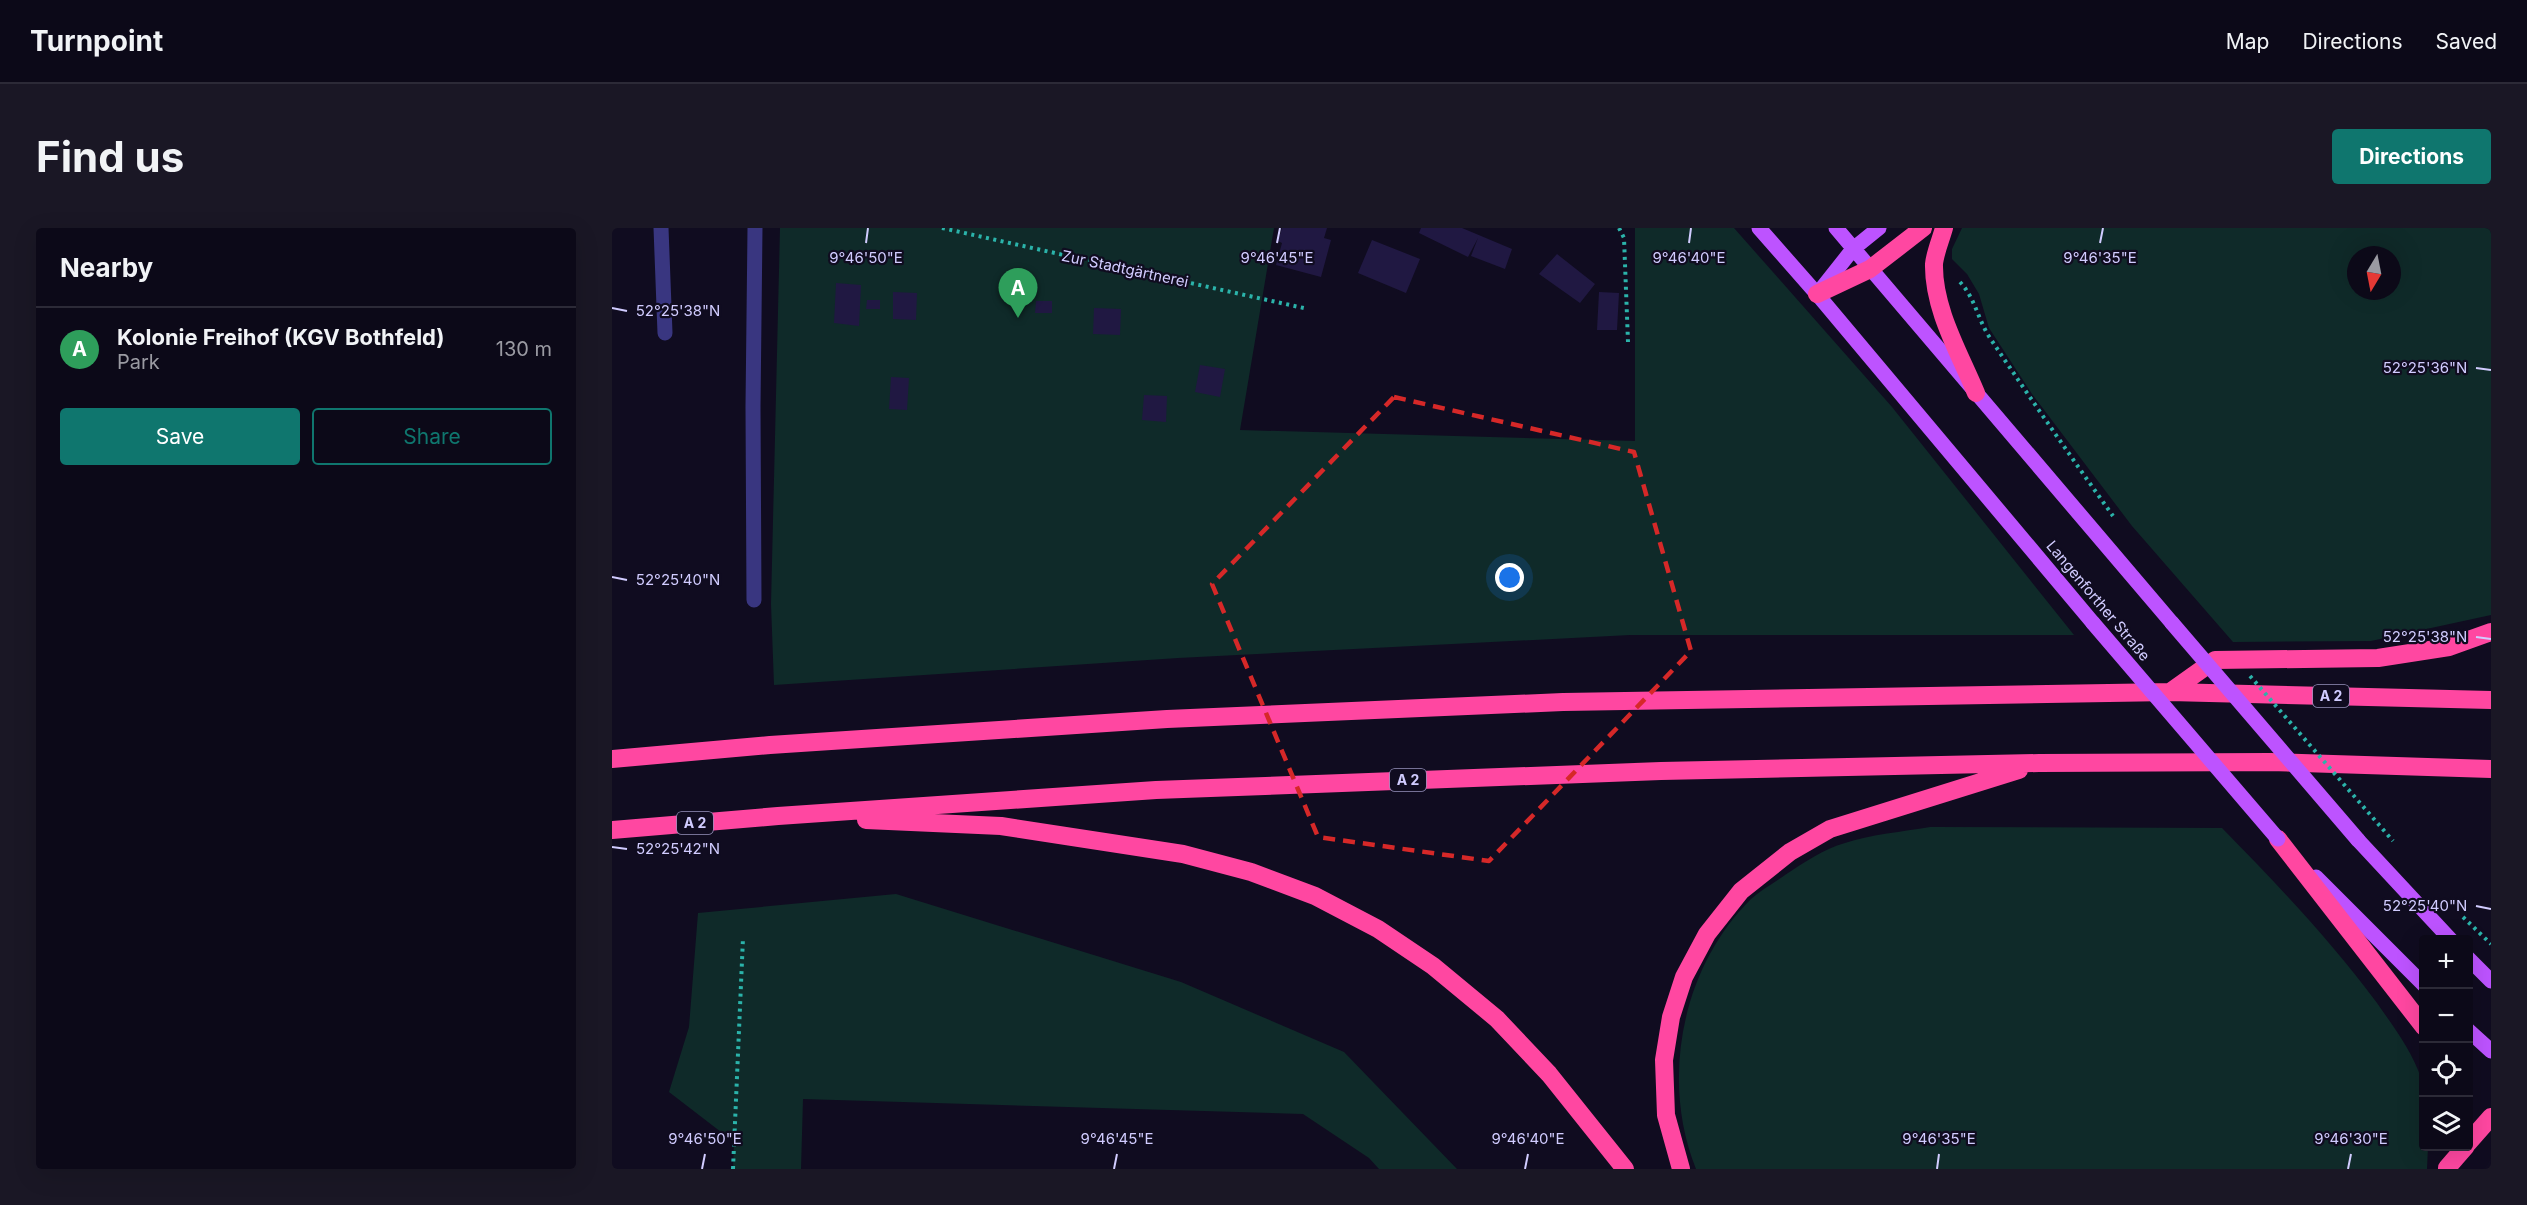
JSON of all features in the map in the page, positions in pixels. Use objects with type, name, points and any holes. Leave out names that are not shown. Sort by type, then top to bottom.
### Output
[{"type":"highway","points":[[1817,294],[1870,269],[1923,228]]},
{"type":"highway","points":[[1944,228],[1934,262],[1936,285],[1943,313],[1976,393]]},
{"type":"highway","points":[[2170,692],[2215,660],[2378,658],[2449,647],[2491,632]]},
{"type":"highway","name":"A 2","points":[[612,759],[781,744],[1191,717],[1563,702],[2170,692],[2491,700]]},
{"type":"highway","name":"A 2","points":[[612,830],[1156,790],[1661,771],[2039,763],[2270,762],[2491,769]]},
{"type":"highway","points":[[1681,1169],[1666,1115],[1664,1060],[1671,1017],[1684,977],[1702,942],[1741,891],[1790,852],[1830,829],[2039,763]]},
{"type":"highway","points":[[778,816],[1001,826],[1183,854],[1251,872],[1315,896],[1387,935],[1433,966],[1497,1019],[1549,1074],[1624,1169]]},
{"type":"highway","points":[[2278,839],[2419,1021]]},
{"type":"highway","points":[[2473,1138],[2491,1118]]},
{"type":"highway","points":[[2447,1169],[2449,1151]]},
{"type":"highway","points":[[2447,1169],[2462,1151]]},
{"type":"main road","name":"Langenforther Straße","points":[[1759,228],[1817,294],[2092,623],[2278,839],[2419,980]]},
{"type":"main road","points":[[1836,228],[2358,840],[2447,935]]},
{"type":"main road","points":[[1817,294],[1853,249],[1879,228]]},
{"type":"main road","points":[[2473,962],[2491,981]]},
{"type":"main road","points":[[2473,1034],[2491,1051]]},
{"type":"street","points":[[661,228],[664,333]]},
{"type":"street","points":[[754,600],[755,228]]},
{"type":"path","name":"Zur Stadtgärtnerei","points":[[942,228],[1308,309]]},
{"type":"path","points":[[1619,228],[1624,238],[1628,342]]},
{"type":"path","points":[[1934,262],[1970,292],[1983,328],[2036,408],[2117,522]]},
{"type":"path","points":[[2244,669],[2393,841]]},
{"type":"path","points":[[733,1169],[743,938]]},
{"type":"highlighted area","points":[[1394,397],[1634,452],[1691,651],[1489,861],[1318,837],[1212,584]]},
{"type":"green space","points":[[780,228],[1274,228],[1240,430],[1635,441],[1635,228],[1734,228],[1892,407],[2074,635],[1630,635],[1178,658],[774,685],[771,604]]},
{"type":"green space","points":[[1962,228],[2491,228],[2491,615],[2371,641],[2233,642],[2132,526],[2032,394],[1989,328],[1979,294],[1967,274],[1952,259],[1952,249]]},
{"type":"green space","points":[[1930,827],[2222,828],[2283,891],[2341,957],[2377,1003],[2407,1048],[2419,1073],[2419,1151],[2428,1151],[2427,1169],[1696,1169],[1685,1134],[1680,1098],[1679,1062],[1684,1026],[1694,991],[1708,957],[1727,926],[1751,899],[1822,853],[1866,837]]},
{"type":"green space","points":[[896,894],[1181,982],[1344,1052],[1457,1169],[1379,1169],[1369,1158],[1303,1114],[803,1099],[801,1169],[733,1169],[734,1142],[669,1092],[689,1027],[698,913]]},
{"type":"building","points":[[1282,228],[1327,228],[1324,238],[1331,240],[1321,277],[1276,265],[1282,243],[1278,241]]},
{"type":"building","points":[[1421,228],[1462,228],[1512,249],[1505,269],[1471,256],[1478,238],[1468,257],[1419,233]]},
{"type":"building","points":[[1372,240],[1420,259],[1406,293],[1358,273]]},
{"type":"building","points":[[1557,254],[1595,284],[1580,303],[1539,274]]},
{"type":"building","points":[[836,283],[861,285],[859,326],[834,323]]},
{"type":"building","points":[[893,292],[917,293],[916,320],[893,319]]},
{"type":"building","points":[[1599,292],[1619,293],[1617,330],[1597,330]]},
{"type":"building","points":[[867,300],[880,300],[880,309],[866,309]]},
{"type":"building","points":[[1036,301],[1052,301],[1052,313],[1035,313]]},
{"type":"building","points":[[1094,308],[1121,309],[1120,335],[1093,334]]},
{"type":"building","points":[[1200,365],[1225,369],[1220,397],[1195,392]]},
{"type":"building","points":[[891,377],[909,378],[907,410],[889,409]]},
{"type":"building","points":[[1144,395],[1167,396],[1166,422],[1142,420]]},
{"type":"place","name":"Kolonie Freihof (KGV Bothfeld)","points":[[1018,318]]}]
